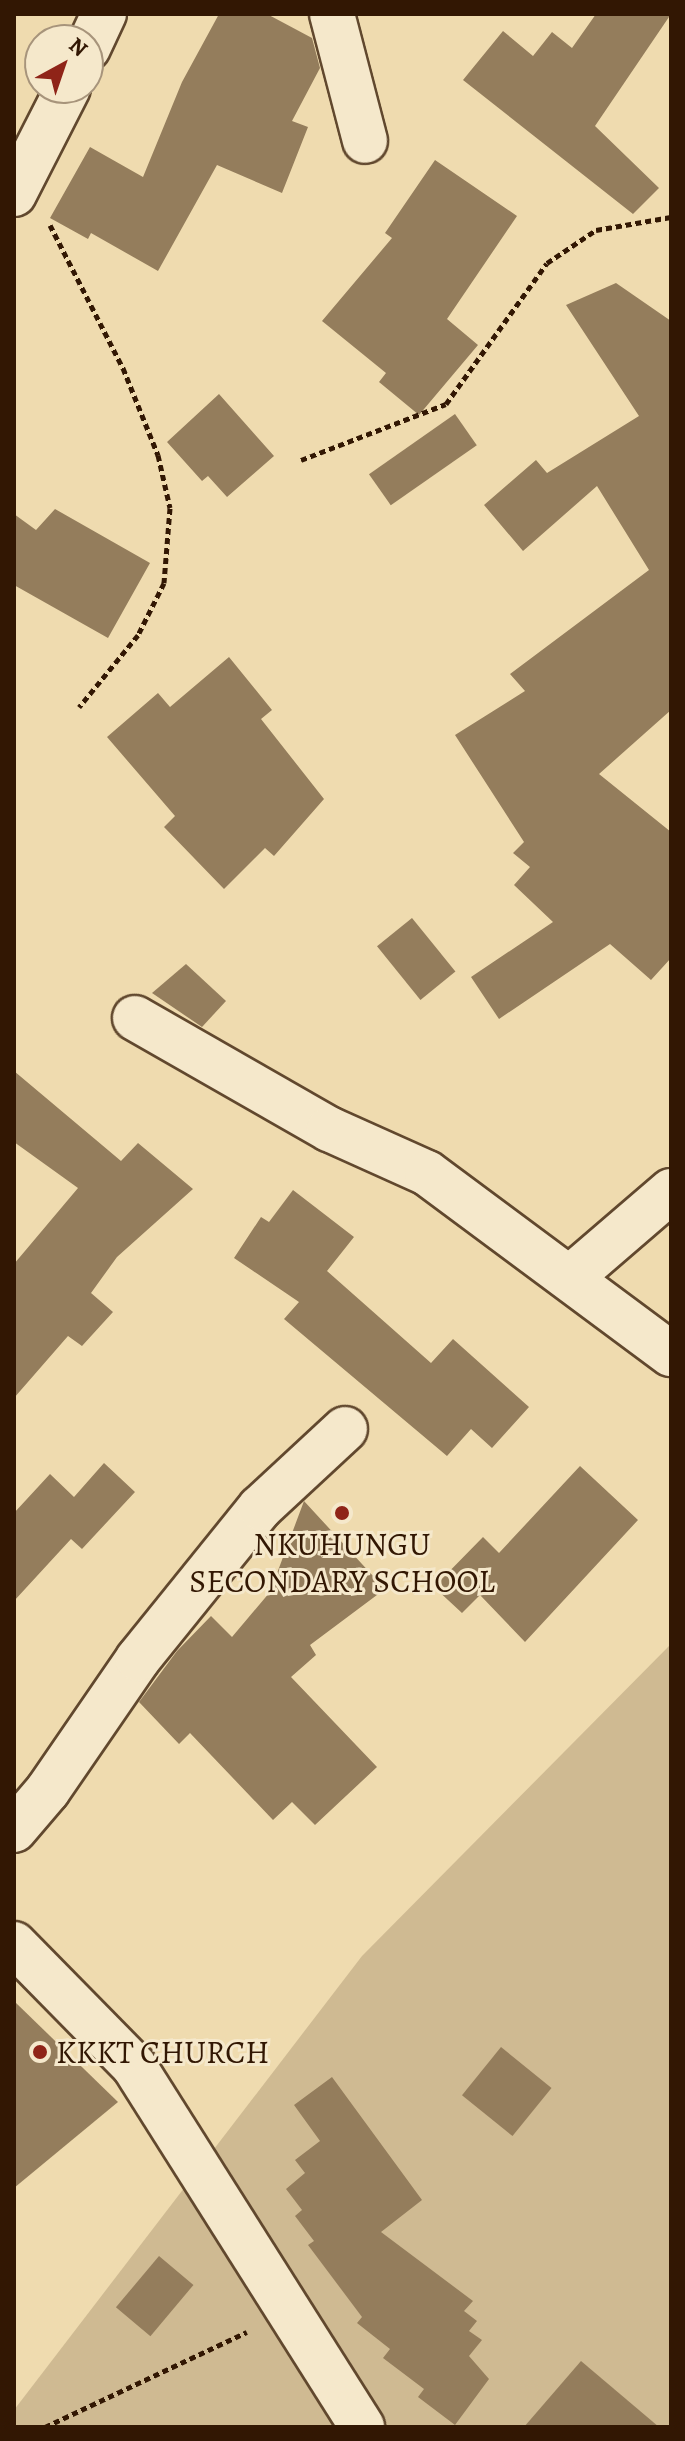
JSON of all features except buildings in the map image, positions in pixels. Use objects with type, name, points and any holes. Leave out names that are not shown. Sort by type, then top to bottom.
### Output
[{"type":"street","points":[[332,14],[365,141]]},
{"type":"street","points":[[23,178],[60,104]]},
{"type":"street","points":[[135,1018],[329,1129],[427,1173],[671,1354]]},
{"type":"street","points":[[571,1277],[671,1191]]},
{"type":"street","points":[[14,1830],[48,1790],[138,1659],[260,1508],[345,1429]]},
{"type":"street","points":[[14,1944],[134,2066],[362,2427]]},
{"type":"path","points":[[23,178],[38,200],[123,368],[158,455],[170,508],[164,583],[138,635],[79,707]]},
{"type":"path","points":[[301,460],[446,404],[547,263],[596,230],[671,217]]},
{"type":"path","points":[[45,2427],[289,2312]]},
{"type":"shaded area","points":[[671,1644],[671,2427],[14,2427],[14,2410],[362,1956]]},
{"type":"place","name":"NKUHUNGU SECONDARY SCHOOL","points":[[342,1513]]},
{"type":"place","name":"KKKT CHURCH","points":[[40,2052]]}]
